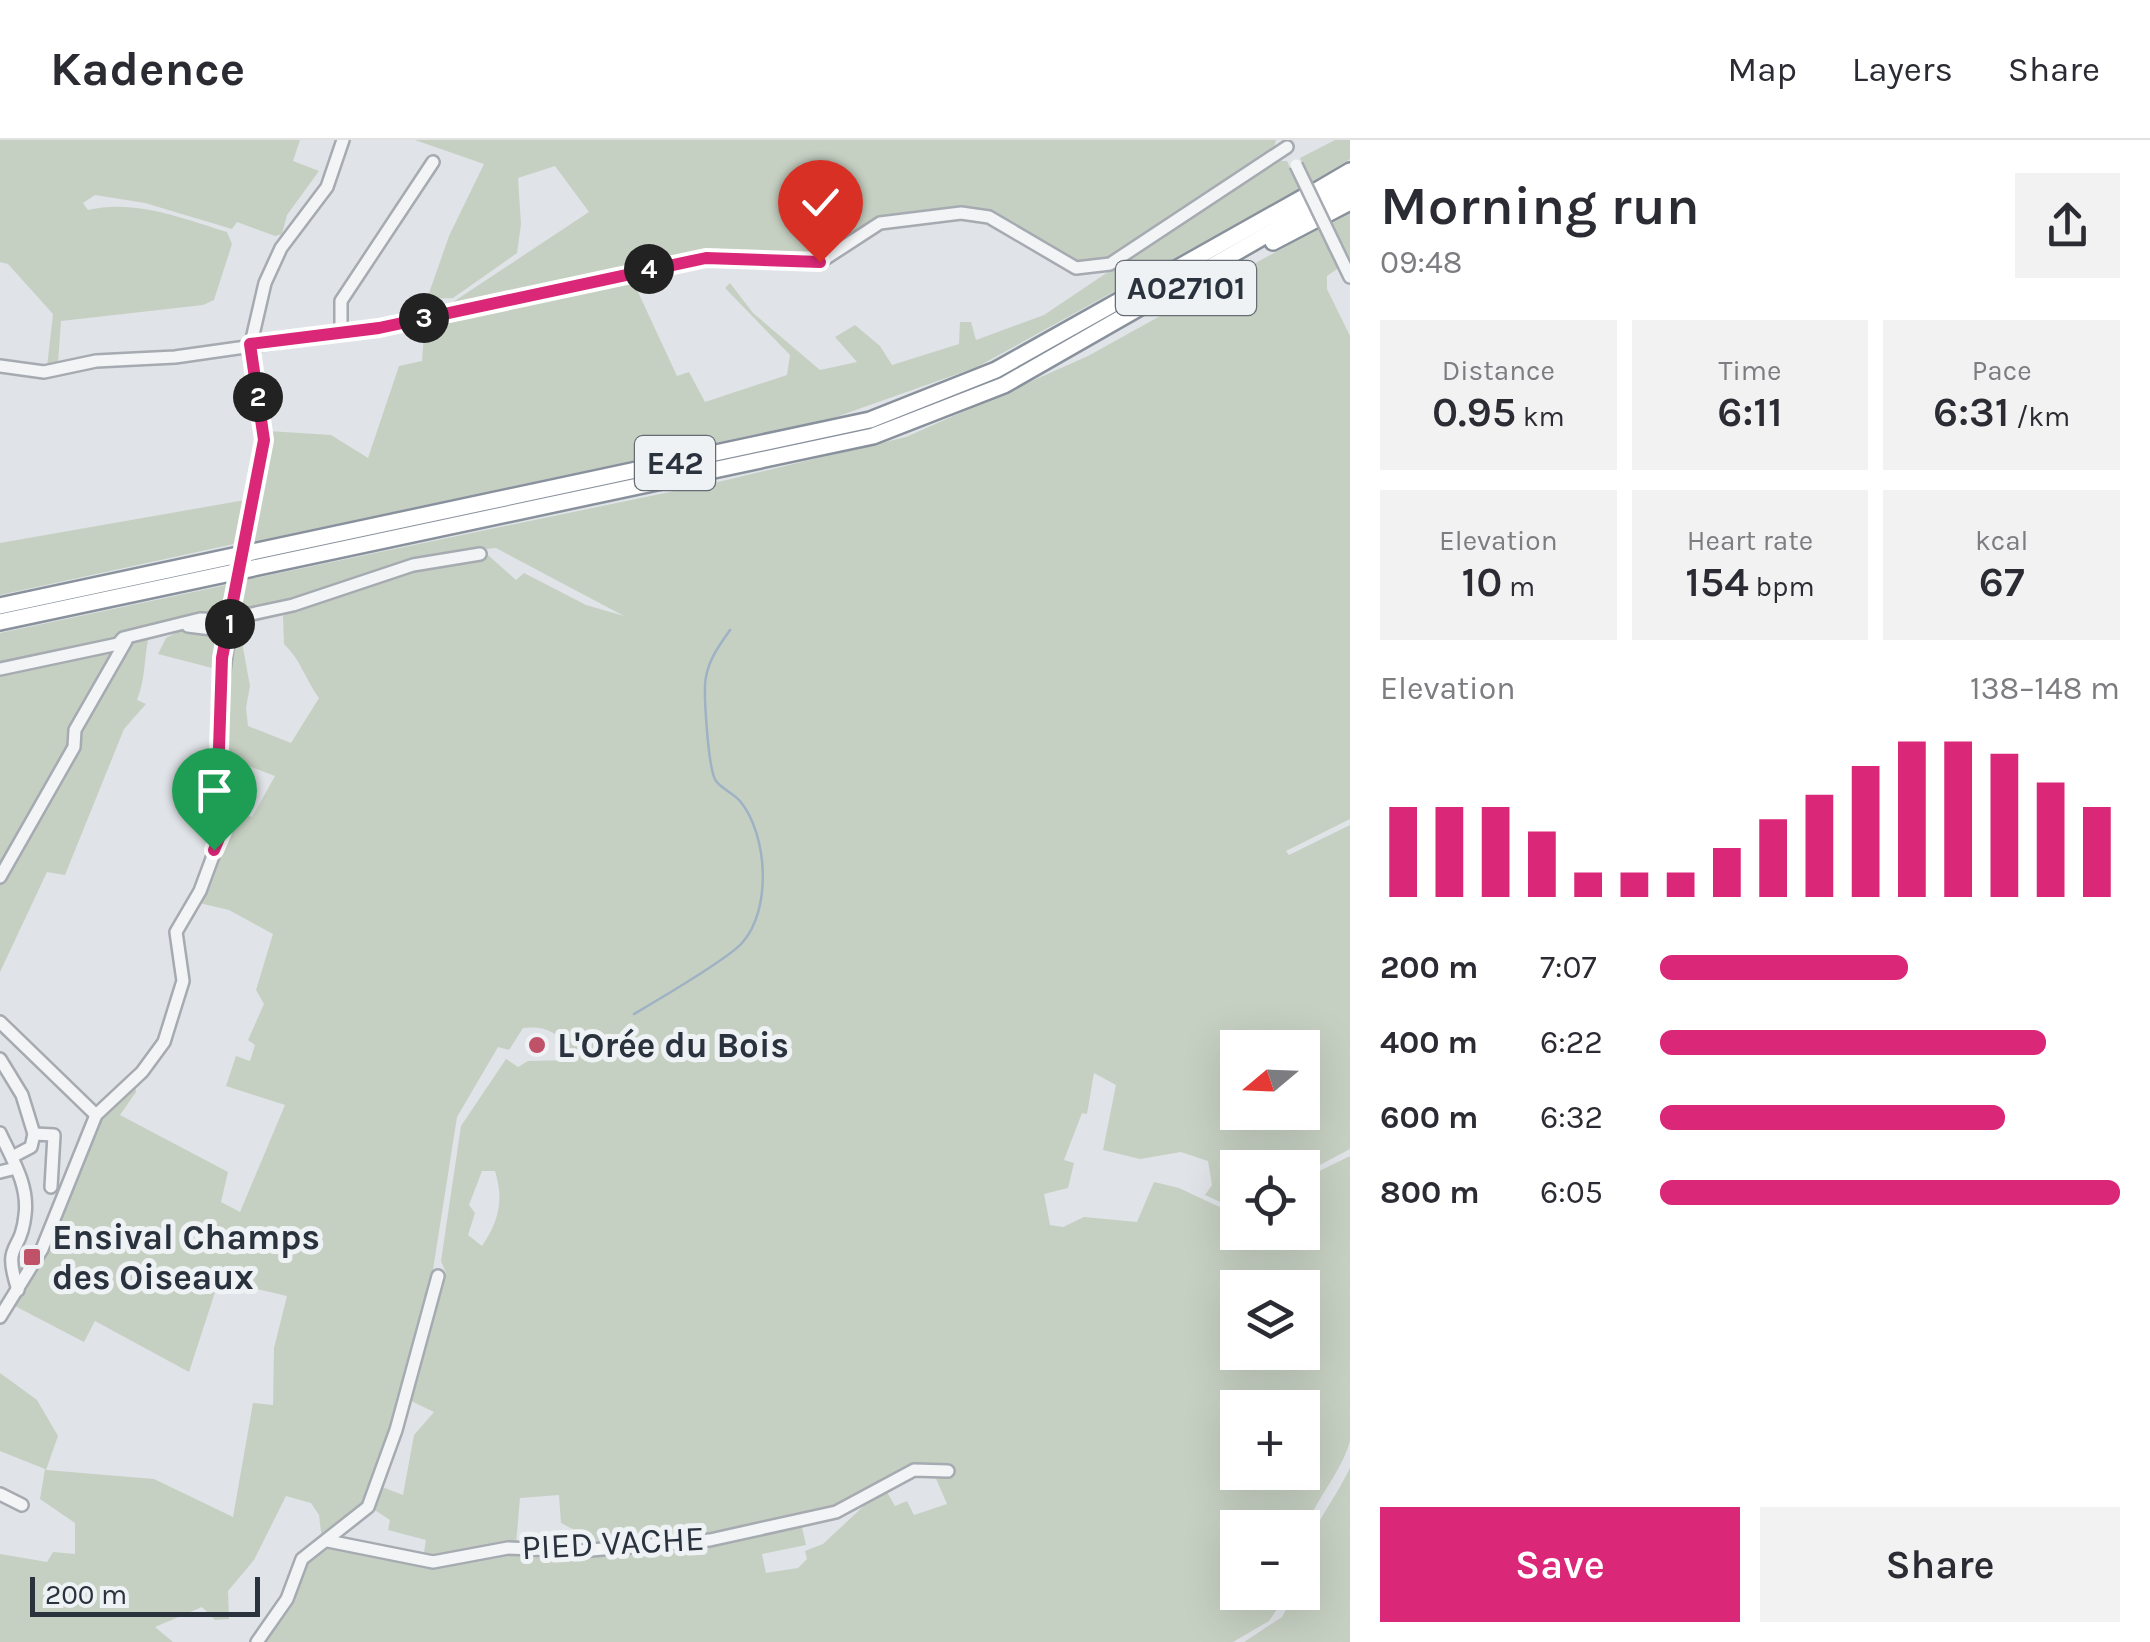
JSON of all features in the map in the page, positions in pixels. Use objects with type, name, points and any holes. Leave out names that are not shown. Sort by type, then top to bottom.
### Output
[{"type":"highway","name":"E42","points":[[1316,206],[1350,171]]},
{"type":"highway","name":"E42","points":[[0,606],[807,436],[885,416],[996,370],[1350,187]]},
{"type":"highway","name":"A027101","points":[[1057,355],[1316,206],[1350,202]]},
{"type":"highway","name":"E42","points":[[0,622],[873,436],[962,405],[1057,355]]},
{"type":"street","points":[[0,1317],[42,1249],[96,1115],[142,1072],[164,1042],[183,982],[176,932],[200,890],[223,829],[218,717],[228,631],[264,440],[250,344],[272,265],[327,187],[344,140]]},
{"type":"street","points":[[0,366],[44,372],[96,361],[176,357],[341,333],[706,258],[820,262],[880,223],[961,213],[989,217],[1076,268],[1110,264],[1285,143],[1350,277]]},
{"type":"street","points":[[341,333],[341,301],[432,162]]},
{"type":"street","points":[[0,668],[118,644],[123,638],[200,619],[293,605],[413,564],[480,554]]},
{"type":"street","points":[[0,878],[74,747],[75,730],[124,642],[194,626],[228,631]]},
{"type":"street","points":[[1,1024],[96,1115]]},
{"type":"street","points":[[0,1058],[22,1095],[34,1134],[31,1147],[0,1172]]},
{"type":"street","points":[[0,1133],[26,1197],[25,1219],[4,1264],[18,1290]]},
{"type":"street","points":[[34,1134],[54,1135],[51,1187]]},
{"type":"street","points":[[257,1642],[287,1599],[302,1559],[368,1507],[396,1430],[438,1276]]},
{"type":"street","name":"PIED VACHE","points":[[328,1541],[433,1562],[508,1548],[580,1551],[710,1540],[836,1512],[914,1470],[948,1471]]},
{"type":"street","points":[[0,1494],[22,1505]]},
{"type":"green space","points":[[0,140],[300,140],[293,161],[319,171],[287,215],[282,234],[275,236],[237,222],[232,229],[145,203],[95,195],[83,203],[88,210],[141,208],[175,216],[227,232],[232,244],[214,300],[203,305],[61,321],[58,363],[47,367],[53,314],[8,264],[0,262]]},
{"type":"green space","points":[[415,140],[1276,140],[1274,148],[1124,250],[1100,262],[1075,261],[991,214],[878,221],[859,227],[841,247],[822,257],[722,251],[438,312],[589,212],[555,166],[518,178],[521,224],[517,253],[453,298],[427,299],[449,236],[484,164]]},
{"type":"green space","points":[[1335,140],[1350,140],[1350,159],[1312,183],[1300,158]]},
{"type":"green space","points":[[1273,161],[1287,161],[1300,189],[977,367],[836,417],[252,542],[268,431],[331,435],[368,458],[399,366],[422,361],[425,320],[631,277],[677,376],[689,372],[705,402],[787,375],[790,355],[725,288],[730,283],[753,313],[820,370],[857,362],[835,337],[855,325],[880,346],[892,365],[959,344],[960,322],[971,322],[976,340],[1044,315]]},
{"type":"green space","points":[[1350,211],[1350,262],[1330,221]]},
{"type":"green space","points":[[1319,228],[1340,267],[1327,276],[1327,289],[1350,336],[1350,819],[1286,851],[1289,855],[1350,825],[1350,1149],[1320,1165],[1320,1150],[1220,1150],[1220,1202],[1205,1195],[1212,1185],[1208,1161],[1181,1152],[1140,1159],[1103,1150],[1116,1085],[1094,1073],[1087,1114],[1082,1113],[1064,1160],[1074,1163],[1068,1188],[1044,1194],[1050,1225],[1063,1227],[1084,1217],[1137,1222],[1154,1182],[1179,1188],[1220,1207],[1220,1250],[1320,1250],[1320,1171],[1350,1156],[1350,1441],[1314,1510],[1220,1510],[1220,1610],[1276,1610],[1269,1621],[1233,1642],[262,1642],[296,1595],[307,1558],[322,1545],[452,1563],[505,1550],[613,1553],[646,1545],[709,1543],[800,1519],[806,1545],[762,1554],[766,1573],[798,1568],[807,1559],[805,1551],[823,1544],[884,1487],[895,1506],[907,1501],[914,1515],[947,1504],[931,1467],[894,1478],[832,1511],[777,1519],[714,1537],[664,1537],[603,1545],[561,1523],[559,1495],[520,1498],[516,1544],[455,1558],[423,1558],[426,1540],[388,1530],[390,1520],[370,1507],[377,1485],[403,1495],[414,1435],[434,1412],[407,1399],[435,1288],[446,1273],[441,1261],[461,1126],[506,1059],[518,1067],[528,1061],[572,1060],[554,1034],[532,1027],[523,1028],[509,1050],[498,1047],[457,1117],[429,1295],[384,1451],[361,1509],[322,1540],[319,1515],[311,1503],[286,1496],[254,1560],[228,1591],[229,1619],[215,1620],[202,1607],[155,1627],[173,1642],[0,1642],[0,1554],[47,1562],[53,1552],[75,1554],[75,1523],[40,1499],[45,1469],[0,1451],[0,1373],[37,1400],[58,1436],[46,1470],[154,1479],[233,1517],[253,1403],[273,1405],[274,1348],[287,1296],[219,1280],[189,1372],[95,1321],[84,1342],[13,1305],[30,1280],[109,1096],[134,1078],[136,1092],[120,1115],[228,1172],[221,1202],[240,1212],[285,1105],[226,1086],[236,1056],[250,1061],[255,1045],[248,1040],[264,1004],[256,990],[273,934],[229,910],[195,902],[212,878],[231,809],[252,817],[275,776],[220,755],[232,624],[239,626],[250,686],[248,726],[291,743],[319,698],[284,644],[283,616],[325,593],[410,569],[488,555],[516,580],[524,573],[586,605],[624,616],[496,548],[442,553],[289,601],[239,609],[245,580],[718,482],[906,437],[1088,356]],"holes":[[[482,1171],[495,1171],[499,1191],[498,1210],[482,1246],[468,1235],[475,1213],[469,1205]]]},
{"type":"green space","points":[[245,500],[234,544],[0,595],[0,543]]},
{"type":"green space","points":[[231,584],[226,616],[151,629],[137,700],[146,704],[124,729],[65,875],[47,872],[0,972],[0,633]]},
{"type":"green space","points":[[183,629],[219,634],[216,669],[158,654],[166,638]]},
{"type":"green space","points":[[1350,1468],[1350,1642],[1244,1642],[1282,1617],[1286,1610],[1320,1610],[1320,1521]]},
{"type":"waterway","points":[[634,1014],[734,950],[752,929],[758,912],[763,872],[756,833],[740,801],[716,781],[709,746],[706,677],[712,658],[730,630]]},
{"type":"place","name":"L'Orée du Bois","points":[[537,1045]]},
{"type":"place","name":"Ensival Champs des Oiseaux","points":[[32,1257]]},
{"type":"route","points":[[214,850],[223,829],[218,779],[222,658],[264,440],[250,344],[379,328],[706,258],[744,256],[820,262]]}]
